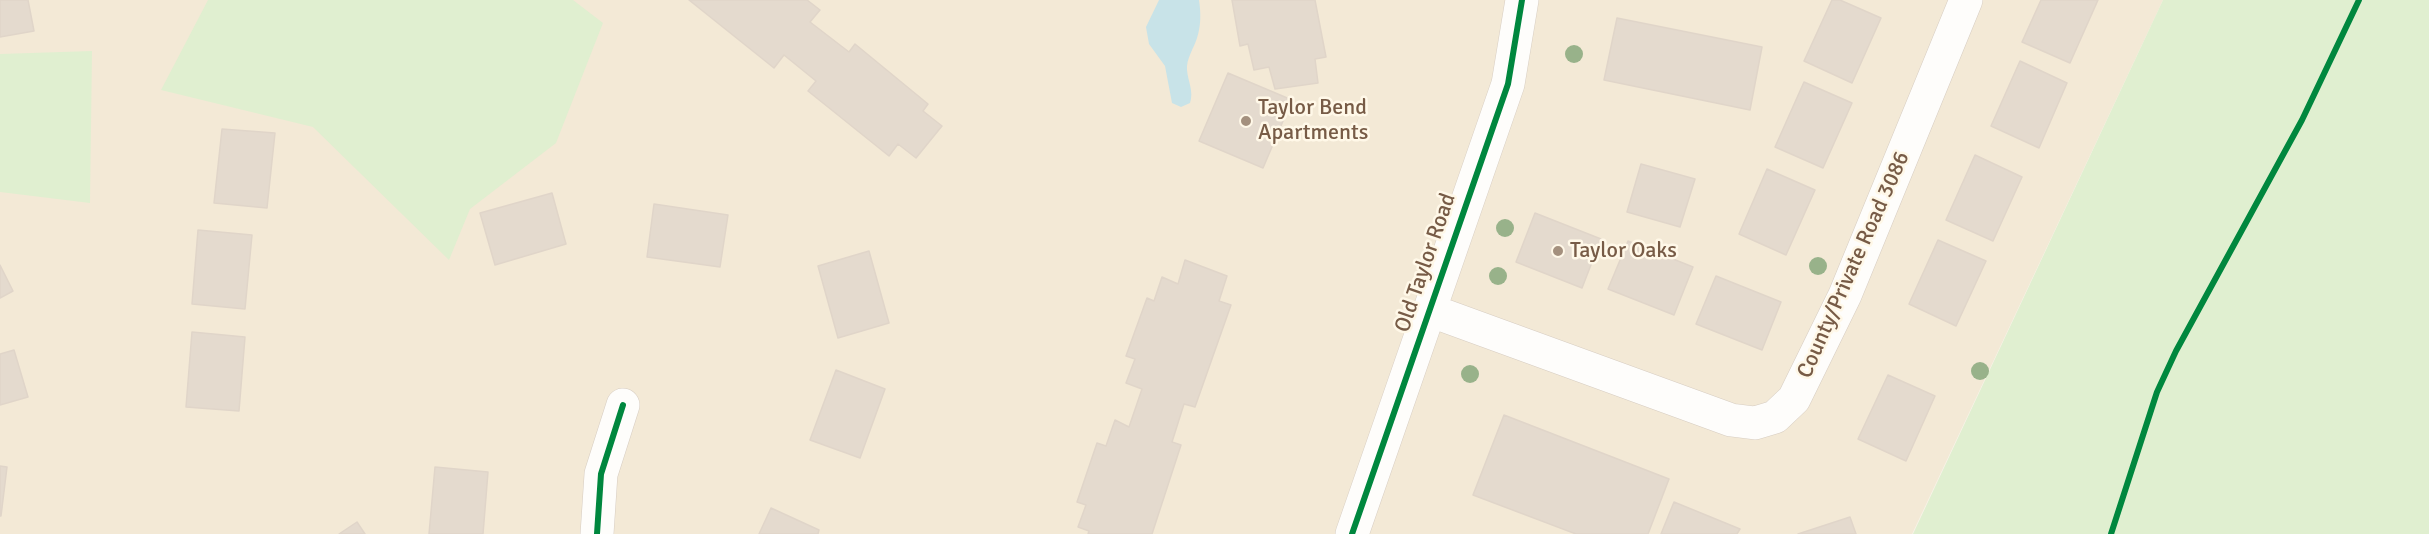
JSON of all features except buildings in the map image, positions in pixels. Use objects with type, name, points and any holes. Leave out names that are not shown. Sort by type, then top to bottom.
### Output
[{"type":"street","name":"Old Taylor Road","points":[[1352,534],[1508,84],[1522,0]]},
{"type":"street","name":"County/Private Road 3086","points":[[1429,310],[1731,420],[1755,423],[1774,417],[1794,399],[1845,295],[1966,0]]},
{"type":"street","points":[[597,534],[601,474],[623,405]]},
{"type":"shaded area","points":[[0,0],[2163,0],[1912,534],[0,534]]},
{"type":"green space","points":[[208,0],[573,0],[603,23],[556,143],[470,209],[449,260],[313,127],[161,90]]},
{"type":"green space","points":[[2163,0],[2429,0],[2429,534],[1913,534]]},
{"type":"green space","points":[[92,51],[90,203],[0,192],[0,54]]},
{"type":"water","points":[[1159,0],[1199,0],[1199,29],[1187,66],[1191,99],[1190,103],[1181,107],[1172,103],[1165,66],[1149,44],[1146,27]]},
{"type":"cycle path","points":[[1352,534],[1508,84],[1522,0]]},
{"type":"cycle path","points":[[2111,534],[2157,392],[2176,351],[2302,120],[2359,0]]},
{"type":"cycle path","points":[[597,534],[601,474],[623,405]]},
{"type":"place","name":"Taylor Bend Apartments","points":[[1246,121]]},
{"type":"place","name":"Taylor Oaks","points":[[1558,251]]}]
